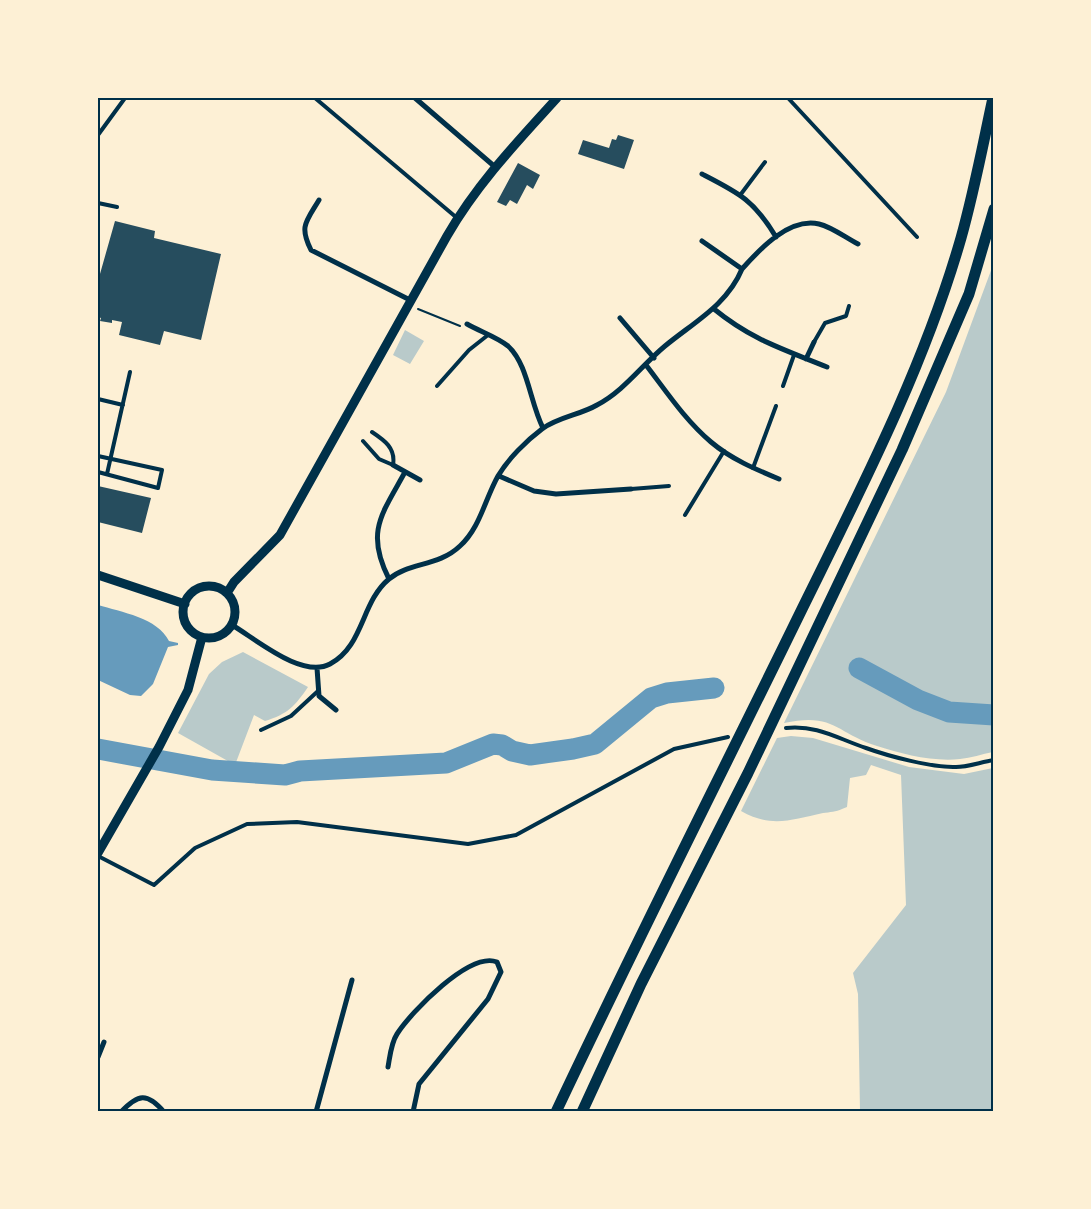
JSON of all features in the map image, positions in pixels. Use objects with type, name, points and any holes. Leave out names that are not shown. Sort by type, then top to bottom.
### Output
[{"type":"highway","points":[[556,1112],[646,922],[700,818],[883,441],[916,364],[960,239],[993,98]]},
{"type":"highway","points":[[582,1112],[640,984],[748,773],[902,450],[969,294],[994,209]]},
{"type":"street","points":[[415,98],[494,166]]},
{"type":"street","points":[[227,593],[234,582],[280,536],[457,218],[494,166],[557,98]]},
{"type":"street","points":[[702,174],[741,194],[750,201],[776,237]]},
{"type":"street","points":[[319,200],[303,227],[304,237],[311,250],[411,303]]},
{"type":"street","points":[[232,625],[296,664],[317,668],[330,664],[354,644],[373,600],[389,578],[408,569],[449,556],[461,545],[472,532],[499,476],[520,449],[543,428],[595,407],[615,394],[664,347],[714,309],[735,286],[742,270],[776,237],[806,223],[820,224],[858,244]]},
{"type":"street","points":[[702,241],[742,270]]},
{"type":"street","points":[[714,309],[735,327],[754,338],[827,368]]},
{"type":"street","points":[[620,318],[654,358]]},
{"type":"street","points":[[467,324],[507,345],[518,357],[534,412],[543,428]]},
{"type":"street","points":[[806,359],[814,342]]},
{"type":"street","points":[[646,364],[692,423],[711,442],[753,468],[778,479]]},
{"type":"street","points":[[393,465],[420,480]]},
{"type":"street","points":[[389,578],[380,560],[376,542],[379,522],[405,472]]},
{"type":"street","points":[[499,476],[534,491],[556,494],[631,489]]},
{"type":"street","points":[[98,575],[185,604]]},
{"type":"street","points":[[211,586],[227,593],[235,608],[232,625],[223,635],[216,638],[202,637],[189,628],[185,621],[185,604],[195,591],[203,588],[211,586]]},
{"type":"street","points":[[98,854],[159,747],[188,690],[202,637]]},
{"type":"street","points":[[317,668],[319,696],[336,710]]},
{"type":"street","points":[[388,1067],[396,1035],[430,996],[458,974],[482,962],[491,960],[497,962],[501,972],[488,999],[419,1084],[414,1112]]},
{"type":"street","points":[[316,1112],[352,980]]},
{"type":"street","points":[[98,1057],[104,1042]]},
{"type":"street","points":[[121,1112],[132,1100],[145,1098],[152,1099],[164,1112]]},
{"type":"lane","points":[[98,135],[125,98]]},
{"type":"lane","points":[[315,98],[457,218]]},
{"type":"lane","points":[[788,98],[916,236]]},
{"type":"lane","points":[[741,194],[764,162]]},
{"type":"lane","points":[[98,203],[117,207]]},
{"type":"lane","points":[[814,342],[825,323],[846,316],[849,306]]},
{"type":"lane","points":[[438,386],[469,350],[488,336]]},
{"type":"lane","points":[[783,386],[794,355]]},
{"type":"lane","points":[[107,474],[130,372]]},
{"type":"lane","points":[[98,399],[123,405]]},
{"type":"lane","points":[[753,468],[776,406]]},
{"type":"lane","points":[[363,441],[379,459],[393,465],[395,456],[391,447],[372,432]]},
{"type":"lane","points":[[685,515],[724,451]]},
{"type":"lane","points":[[98,456],[162,470],[158,488],[98,472]]},
{"type":"lane","points":[[631,489],[669,486]]},
{"type":"lane","points":[[261,730],[291,716],[318,691]]},
{"type":"lane","points":[[786,728],[804,726],[813,728],[902,759],[955,768],[994,760]]},
{"type":"lane","points":[[98,854],[154,885],[195,848],[247,824],[297,822],[468,844],[507,837],[516,835],[674,749],[728,737]]},
{"type":"path","points":[[411,303],[459,326],[467,324]]},
{"type":"shaded area","points":[[993,265],[993,752],[950,760],[928,758],[877,746],[825,722],[801,720],[784,723],[946,392]]},
{"type":"shaded area","points":[[405,330],[424,341],[410,364],[393,355]]},
{"type":"shaded area","points":[[243,652],[308,687],[295,704],[280,715],[265,721],[254,715],[235,765],[178,733],[209,674],[222,662]]},
{"type":"shaded area","points":[[791,736],[813,738],[909,767],[964,774],[993,768],[993,1111],[860,1111],[858,994],[853,973],[906,905],[901,775],[871,765],[866,775],[850,778],[847,807],[835,811],[791,820],[772,821],[741,811],[777,738]]},
{"type":"water","points":[[98,605],[128,613],[148,621],[164,633],[169,641],[178,643],[178,645],[168,647],[153,684],[141,696],[130,695],[98,680]]},
{"type":"building","points":[[618,135],[634,140],[624,169],[578,154],[583,140],[609,148],[612,139],[616,140]]},
{"type":"building","points":[[518,163],[540,175],[533,189],[527,185],[517,204],[510,200],[506,206],[497,202]]},
{"type":"building","points":[[115,221],[155,231],[154,238],[221,254],[201,340],[164,331],[160,345],[119,335],[122,322],[112,320],[112,323],[100,321],[101,318],[98,317],[98,281]]},
{"type":"building","points":[[98,486],[151,498],[142,533],[98,522]]},
{"type":"waterway","points":[[859,668],[918,700],[949,712],[994,715]]},
{"type":"waterway","points":[[98,749],[212,770],[285,775],[300,771],[446,763],[493,744],[502,745],[512,751],[530,755],[595,744],[651,698],[667,693],[714,688]]}]
